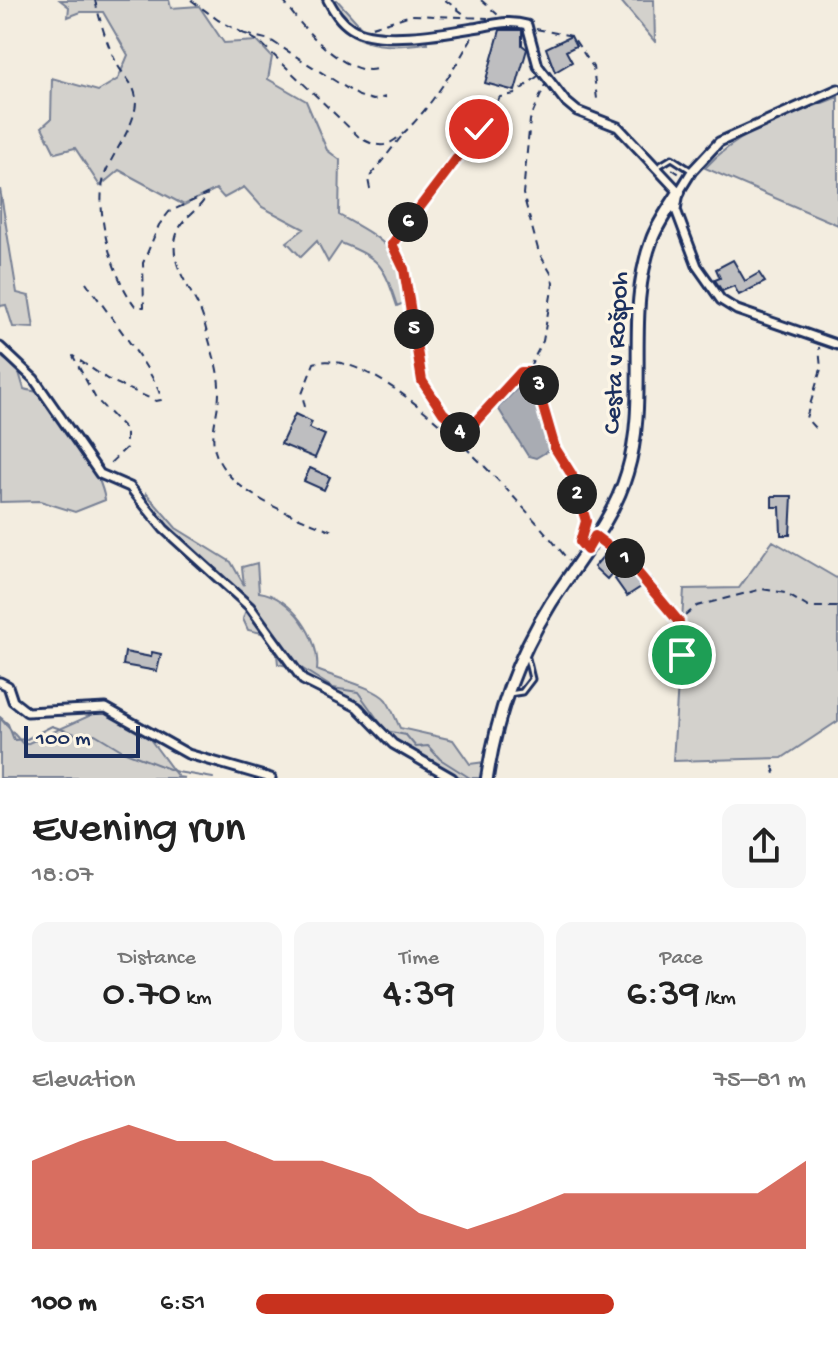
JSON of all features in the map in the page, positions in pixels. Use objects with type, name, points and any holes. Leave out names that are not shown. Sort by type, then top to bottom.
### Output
[{"type":"street","points":[[328,0],[337,17],[357,32],[423,35],[477,28],[499,21],[530,29],[531,48],[548,81],[577,111],[618,127],[679,192]]},
{"type":"street","points":[[838,89],[745,127],[719,142],[692,171],[679,192],[676,210],[697,266],[711,290],[737,310],[838,345]]},
{"type":"street","name":"Cesta v Rošpoh","points":[[487,778],[505,694],[523,652],[587,550],[626,477],[635,446],[645,264],[652,237],[679,192]]},
{"type":"street","points":[[0,347],[34,379],[100,474],[130,487],[164,529],[250,607],[303,680],[357,707],[386,739],[452,778]]},
{"type":"street","points":[[595,536],[628,561],[682,628],[681,661]]},
{"type":"street","points":[[0,682],[8,686],[13,701],[27,712],[106,708],[188,754],[271,778]]},
{"type":"lane","points":[[656,169],[663,161],[672,158],[692,171]]},
{"type":"lane","points":[[505,694],[522,692],[532,679],[530,663],[523,652]]},
{"type":"path","points":[[95,0],[116,63],[136,98],[133,118],[108,166],[100,192],[100,211],[119,279],[136,307],[144,307],[142,268],[159,225],[169,212],[207,194],[181,221],[174,253],[202,315],[218,377],[213,435],[216,454],[225,469],[263,501],[291,517],[333,531]]},
{"type":"path","points":[[191,0],[272,52],[360,138],[383,145],[401,135]]},
{"type":"path","points":[[283,0],[295,18],[340,59],[361,70],[379,68]]},
{"type":"path","points":[[445,0],[469,17]]},
{"type":"path","points":[[481,0],[499,21]]},
{"type":"path","points":[[357,32],[411,15],[499,21]]},
{"type":"path","points":[[370,189],[371,174],[448,78],[477,28]]},
{"type":"path","points":[[530,29],[555,35],[571,34],[593,67],[597,99]]},
{"type":"path","points":[[243,34],[270,40],[359,96],[373,100],[386,97]]},
{"type":"path","points":[[542,73],[515,94],[500,97],[392,244],[404,269],[422,381],[434,402],[459,431],[468,431],[480,414],[521,372],[528,369],[543,341],[552,275],[539,253],[523,194],[530,120],[535,103],[548,81]]},
{"type":"path","points":[[672,169],[687,179]]},
{"type":"path","points":[[86,282],[139,361],[153,374],[161,393],[161,400],[156,401],[107,379],[73,356],[96,399],[127,436],[126,448],[100,474]]},
{"type":"path","points":[[813,335],[821,362],[806,418],[815,428]]},
{"type":"path","points":[[305,407],[302,394],[314,363],[345,362],[371,373],[410,400],[464,448],[575,568]]},
{"type":"path","points":[[528,369],[537,378],[555,448],[572,475],[587,526],[580,542],[587,550]]},
{"type":"path","points":[[682,628],[686,613],[693,608],[757,590],[785,593],[808,607],[838,607]]},
{"type":"path","points":[[773,766],[776,778]]},
{"type":"shaded area","points":[[60,0],[169,0],[171,8],[199,6],[224,43],[257,41],[272,57],[268,79],[306,101],[327,150],[340,160],[339,215],[388,247],[400,269],[406,302],[397,306],[384,273],[373,259],[341,243],[328,262],[317,241],[301,257],[287,242],[304,229],[262,207],[244,187],[224,198],[216,189],[184,205],[119,170],[100,186],[75,148],[55,153],[42,127],[51,119],[52,78],[98,91],[118,79],[128,55],[103,12],[81,12],[68,17],[69,7]]},
{"type":"shaded area","points":[[322,0],[337,0],[363,29],[426,36],[427,43],[379,44],[353,36],[332,16]]},
{"type":"shaded area","points":[[620,0],[654,0],[655,42]]},
{"type":"shaded area","points":[[838,97],[838,225],[705,168],[750,133]]},
{"type":"shaded area","points":[[0,189],[17,293],[29,296],[34,328],[13,327],[6,305],[0,306]]},
{"type":"shaded area","points":[[0,356],[18,369],[24,389],[42,394],[61,413],[89,459],[105,500],[75,512],[40,501],[0,502]]},
{"type":"shaded area","points":[[529,376],[538,387],[551,442],[551,449],[536,458],[528,456],[498,408]]},
{"type":"shaded area","points":[[146,493],[176,528],[231,562],[244,585],[242,567],[257,563],[259,592],[282,602],[302,621],[314,645],[317,670],[381,695],[400,728],[453,740],[470,764],[485,762],[483,778],[462,778],[385,734],[363,704],[302,676],[297,668],[278,664],[275,636],[248,630],[243,619],[248,603],[154,515],[144,501]]},
{"type":"shaded area","points":[[773,541],[838,579],[838,721],[782,758],[673,761],[684,589],[739,588]]},
{"type":"shaded area","points":[[100,711],[141,727],[178,777],[185,778],[0,778],[0,718],[24,745]]},
{"type":"building","points":[[500,30],[522,30],[522,45],[527,49],[515,91],[485,83]]},
{"type":"building","points":[[571,36],[576,46],[566,51],[572,62],[555,72],[546,48]]},
{"type":"building","points":[[733,260],[745,281],[759,273],[765,282],[739,295],[734,286],[722,291],[715,280],[720,278],[716,269]]},
{"type":"building","points":[[295,414],[312,422],[309,428],[325,435],[315,458],[281,444]]},
{"type":"building","points":[[310,468],[330,477],[324,490],[304,481]]},
{"type":"building","points":[[772,496],[792,496],[790,535],[781,535],[780,507],[772,507]]},
{"type":"building","points":[[606,553],[620,564],[607,579],[594,567]]},
{"type":"building","points":[[628,571],[641,587],[627,596],[615,579]]},
{"type":"building","points":[[125,652],[151,657],[152,652],[161,654],[157,671],[123,665]]},
{"type":"waterway","points":[[272,648],[284,663]]},
{"type":"waterway","points":[[295,664],[333,688],[358,692],[386,731],[406,735],[416,747],[428,746],[440,759],[470,778]]},
{"type":"waterway","points":[[0,717],[8,724],[14,740],[27,739],[52,726],[81,736],[95,734],[123,751],[177,772],[213,778]]},
{"type":"route","points":[[479,129],[392,244],[404,269],[422,381],[443,413],[459,431],[465,433],[521,372],[526,369],[533,372],[544,400],[555,448],[572,475],[586,521],[580,542],[587,550],[595,536],[620,553],[636,570],[679,622],[683,633],[682,655]]}]
